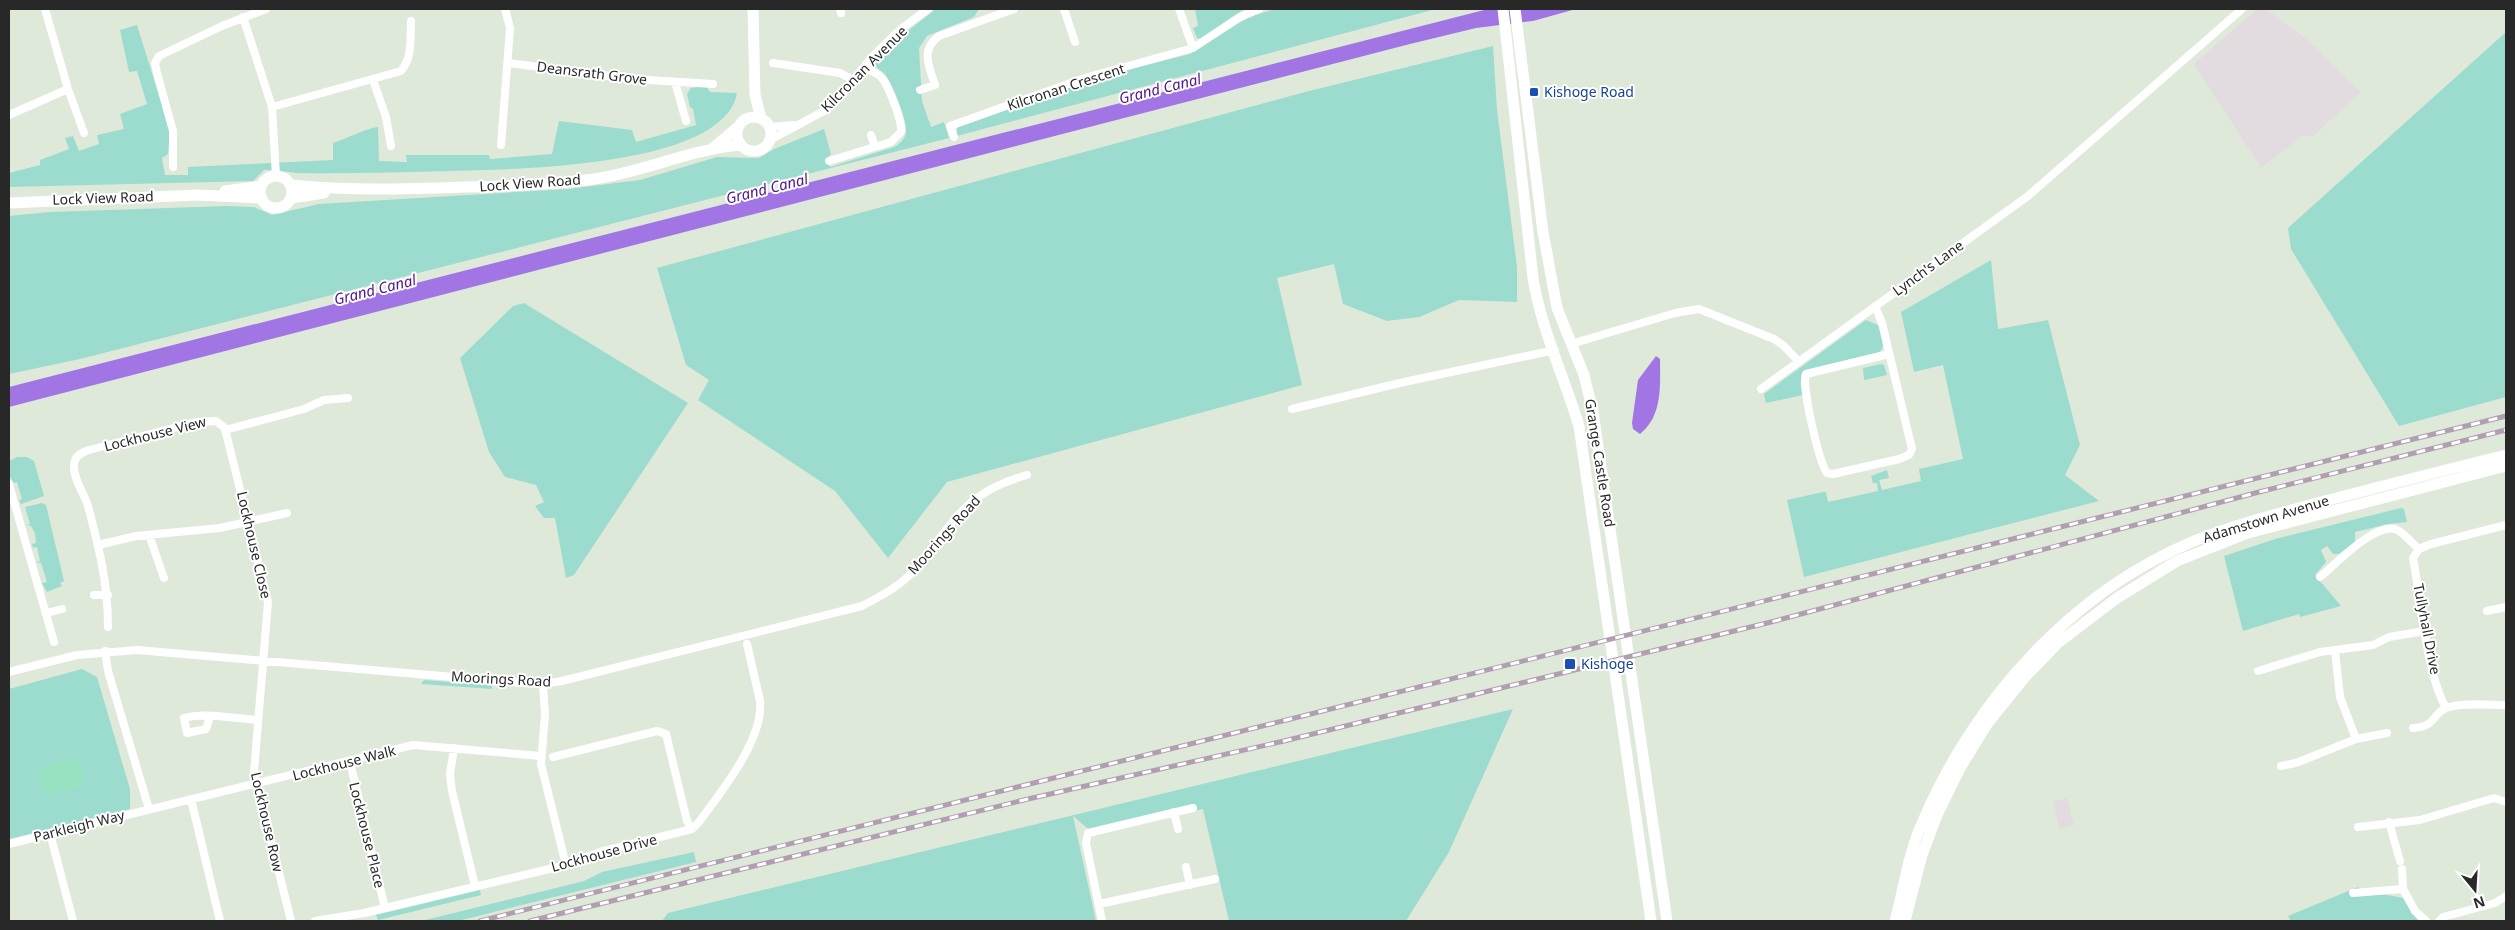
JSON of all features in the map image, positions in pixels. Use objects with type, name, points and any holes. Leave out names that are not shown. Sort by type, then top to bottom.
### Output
[{"type":"street","points":[[45,9],[68,89],[84,133]]},
{"type":"street","points":[[173,167],[173,131],[155,63],[159,56],[166,51],[243,17],[266,9]]},
{"type":"street","points":[[501,145],[510,28],[505,9]]},
{"type":"street","points":[[753,9],[755,95],[761,118],[770,127],[770,140],[767,145],[757,151],[751,151],[741,145],[737,136],[738,127],[747,118],[755,95]]},
{"type":"street","name":"Kilcronan Avenue","points":[[770,140],[824,110],[900,29],[928,9]]},
{"type":"street","points":[[920,90],[936,85],[926,57],[931,42],[939,36],[992,12],[1014,9]]},
{"type":"street","points":[[1064,9],[1075,42]]},
{"type":"street","points":[[1179,9],[1193,48]]},
{"type":"street","name":"Kilcronan Crescent","points":[[954,137],[950,126],[1088,77],[1193,48],[1238,18],[1259,9]]},
{"type":"street","name":"Grange Castle Road","points":[[1502,9],[1533,278],[1541,319],[1555,350],[1579,426],[1651,921]]},
{"type":"street","name":"Grange Castle Road","points":[[1515,9],[1546,249],[1557,308],[1584,375],[1593,412],[1667,921]]},
{"type":"street","name":"Lynch's Lane","points":[[1761,389],[2045,182],[2242,9]]},
{"type":"street","points":[[243,17],[272,107],[276,176]]},
{"type":"street","points":[[272,107],[401,71],[408,63],[411,21]]},
{"type":"street","name":"Deansrath Grove","points":[[508,63],[632,79],[713,84]]},
{"type":"street","points":[[772,63],[840,73],[853,80]]},
{"type":"street","points":[[829,161],[895,139],[902,127],[883,78],[864,67]]},
{"type":"street","points":[[374,80],[386,117],[391,146]]},
{"type":"street","points":[[676,82],[686,121]]},
{"type":"street","points":[[9,114],[68,89]]},
{"type":"street","points":[[747,118],[761,118]]},
{"type":"street","name":"Kilcronan Avenue","points":[[770,127],[798,124]]},
{"type":"street","name":"Lock View Road","points":[[713,148],[738,127]]},
{"type":"street","points":[[871,135],[875,147]]},
{"type":"street","name":"Lock View Road","points":[[198,195],[262,186],[267,179],[276,176],[285,178],[291,186],[344,190],[533,185],[594,178],[655,166],[713,148],[741,145]]},
{"type":"street","points":[[262,186],[262,198]]},
{"type":"street","points":[[291,186],[291,198]]},
{"type":"street","name":"Lock View Road","points":[[9,203],[198,195],[262,198],[264,203],[274,208],[284,206],[291,198],[344,190]]},
{"type":"street","points":[[1875,306],[1882,323],[1912,449],[1909,455],[1833,474],[1827,473],[1819,451],[1806,393],[1804,378],[1806,374],[1889,354]]},
{"type":"street","points":[[1571,344],[1675,313],[1699,309],[1774,339],[1783,345],[1799,362]]},
{"type":"street","points":[[1292,409],[1404,382],[1555,350]]},
{"type":"street","name":"Lockhouse View","points":[[98,545],[87,503],[74,468],[79,454],[196,422],[216,420],[225,430],[304,409],[324,400],[348,398]]},
{"type":"street","name":"Lockhouse Close","points":[[225,430],[268,602],[262,662]]},
{"type":"street","name":"Adamstown Avenue","points":[[1895,921],[1917,835],[1939,786],[1966,738],[1997,697],[2047,639],[2105,589],[2146,564],[2193,541],[2243,523],[2506,455]]},
{"type":"street","name":"Adamstown Avenue","points":[[1905,921],[1922,856],[1937,815],[1960,768],[1988,724],[2025,677],[2058,644],[2115,599],[2146,578],[2177,561],[2248,533],[2506,466]]},
{"type":"street","name":"Moorings Road","points":[[9,672],[77,655],[105,651],[137,650],[262,662],[543,684],[586,676],[862,606],[891,591],[915,570],[944,530],[972,500],[992,487],[1027,476]]},
{"type":"street","points":[[9,484],[54,642]]},
{"type":"street","points":[[108,627],[108,595],[98,545],[118,539],[220,528],[287,513]]},
{"type":"street","points":[[2320,577],[2368,536],[2386,530],[2395,529],[2419,549],[2431,544],[2506,525]]},
{"type":"street","points":[[149,535],[164,578]]},
{"type":"street","name":"Tullyhall Drive","points":[[2419,549],[2413,558],[2425,631],[2441,700],[2446,708]]},
{"type":"street","points":[[94,595],[108,595]]},
{"type":"street","points":[[2486,611],[2506,607]]},
{"type":"street","points":[[47,614],[62,609]]},
{"type":"street","points":[[2258,671],[2320,652],[2373,645],[2390,637],[2425,631]]},
{"type":"street","points":[[553,756],[657,731],[666,734],[687,820],[692,829],[699,822],[739,763],[758,726],[761,710],[760,701],[747,644]]},
{"type":"street","points":[[2336,650],[2340,697],[2356,739]]},
{"type":"street","points":[[105,651],[108,671],[149,809]]},
{"type":"street","name":"Lockhouse Row","points":[[262,662],[254,772],[291,921]]},
{"type":"street","points":[[543,684],[545,715],[541,756],[542,771],[566,865]]},
{"type":"street","points":[[2414,728],[2426,727],[2446,708],[2470,705],[2506,705]]},
{"type":"street","points":[[210,716],[258,720]]},
{"type":"street","points":[[2281,766],[2296,763],[2356,739],[2387,733]]},
{"type":"street","name":"Lockhouse Walk","points":[[149,809],[350,762],[413,745],[541,756]]},
{"type":"street","points":[[454,748],[450,774],[452,791],[475,886]]},
{"type":"street","name":"Lockhouse Place","points":[[350,762],[385,908]]},
{"type":"street","points":[[2358,827],[2420,820],[2494,798],[2506,802]]},
{"type":"street","points":[[191,799],[220,921]]},
{"type":"street","points":[[1102,921],[1086,842],[1088,832],[1193,808]]},
{"type":"street","name":"Parkleigh Way","points":[[9,844],[50,832],[149,809]]},
{"type":"street","points":[[1174,812],[1178,829]]},
{"type":"street","points":[[2389,822],[2400,860]]},
{"type":"street","name":"Lockhouse Drive","points":[[315,921],[385,908],[566,865],[600,852],[692,829]]},
{"type":"street","points":[[50,832],[74,921]]},
{"type":"street","points":[[1186,867],[1190,884]]},
{"type":"street","points":[[2402,870],[2403,889],[2416,911],[2426,921]]},
{"type":"street","points":[[1099,904],[1215,879]]},
{"type":"street","points":[[2354,893],[2403,889]]},
{"type":"street","points":[[2439,921],[2443,917],[2495,902],[2506,896]]},
{"type":"shaded area","points":[[936,9],[979,9],[974,17],[927,36],[919,48],[922,101],[931,127],[944,122],[949,138],[80,359],[9,374],[9,216],[50,212],[227,206],[254,207],[272,215],[319,204],[568,189],[640,180],[717,157],[759,158],[774,149],[824,129],[831,154],[826,160],[830,167],[894,147],[903,139],[906,127],[900,104],[887,77],[875,63],[904,34]]},
{"type":"shaded area","points":[[1195,9],[1244,9],[1201,39],[1197,38],[1193,28],[1198,26]]},
{"type":"shaded area","points":[[1275,9],[1436,9],[957,136],[957,127],[1088,80],[1190,54],[1249,17]]},
{"type":"shaded area","points":[[1488,9],[1576,9],[1533,21],[1476,28],[1410,44],[9,407],[9,387]]},
{"type":"shaded area","points":[[2257,9],[2266,9],[2313,44],[2361,92],[2313,136],[2302,136],[2261,168],[2194,64]]},
{"type":"shaded area","points":[[137,25],[170,131],[168,154],[162,158],[165,175],[188,175],[188,167],[333,160],[333,143],[378,127],[379,161],[407,162],[406,155],[489,155],[490,159],[552,154],[559,121],[632,130],[636,142],[696,125],[693,109],[690,107],[687,94],[691,88],[706,86],[710,92],[737,93],[723,118],[695,137],[657,150],[612,159],[520,169],[375,173],[297,173],[264,170],[253,181],[9,187],[9,173],[40,165],[40,160],[69,149],[65,138],[73,136],[79,151],[99,144],[97,135],[124,129],[120,114],[147,104],[137,71],[129,72],[120,30]]},
{"type":"shaded area","points":[[2506,32],[2506,397],[2399,426],[2291,249],[2288,228]]},
{"type":"shaded area","points":[[1493,46],[1497,110],[1517,267],[1517,302],[1459,300],[1419,317],[1387,321],[1343,304],[1334,264],[1277,278],[1302,385],[947,482],[888,558],[835,491],[698,400],[709,380],[686,365],[657,268],[1309,91]]},
{"type":"shaded area","points":[[1991,260],[1998,329],[2048,320],[2080,445],[2065,475],[2099,501],[1804,577],[1787,500],[1826,492],[1828,502],[1878,491],[1877,483],[1873,483],[1871,476],[1887,470],[1889,478],[1879,480],[1882,490],[1921,481],[1919,469],[1963,459],[1943,365],[1914,372],[1901,312]]},
{"type":"shaded area","points":[[524,303],[688,403],[574,575],[566,578],[555,518],[544,518],[535,506],[544,502],[536,485],[505,477],[489,452],[460,358],[513,306]]},
{"type":"shaded area","points":[[1866,320],[1880,326],[1883,346],[1880,352],[1806,370],[1801,382],[1803,395],[1766,403],[1764,394]]},
{"type":"shaded area","points":[[1656,356],[1660,359],[1659,400],[1653,418],[1640,434],[1633,429],[1632,423],[1638,380]]},
{"type":"shaded area","points":[[1884,365],[1887,375],[1864,380],[1863,368]]},
{"type":"shaded area","points":[[17,457],[27,457],[34,461],[44,496],[21,504],[19,500],[22,499],[17,482],[14,483],[9,475],[9,461]]},
{"type":"shaded area","points":[[42,503],[46,505],[64,581],[60,583],[62,586],[47,592],[42,583],[47,582],[41,563],[36,562],[40,561],[37,547],[33,548],[32,544],[36,543],[35,533],[31,526],[27,525],[30,524],[25,507]]},
{"type":"shaded area","points":[[2401,508],[2404,509],[2407,522],[2388,524],[2355,532],[2355,542],[2339,554],[2333,554],[2327,546],[2321,550],[2326,562],[2315,575],[2341,606],[2300,617],[2299,614],[2243,631],[2224,556],[2275,539]]},
{"type":"shaded area","points":[[82,669],[97,677],[130,789],[130,809],[9,839],[9,689]]},
{"type":"shaded area","points":[[424,680],[492,685],[492,689],[421,684]]},
{"type":"shaded area","points":[[1513,709],[1449,852],[1406,921],[1229,921],[1203,809],[1094,834],[1073,816],[1096,921],[662,921],[668,913]]},
{"type":"shaded area","points":[[2067,798],[2074,825],[2060,829],[2053,802]]},
{"type":"shaded area","points":[[694,852],[696,862],[458,921],[421,921],[584,881],[602,872]]},
{"type":"shaded area","points":[[2358,887],[2362,896],[2382,894],[2403,898],[2418,921],[2291,921],[2288,916]]},
{"type":"shaded area","points":[[480,890],[481,895],[378,920],[376,915]]},
{"type":"green space","points":[[78,757],[86,784],[46,796],[38,769]]},
{"type":"railway","points":[[480,921],[2506,416]]},
{"type":"railway","points":[[530,921],[1028,799],[1284,741],[1771,622],[2259,492],[2506,430]]},
{"type":"place","name":"Kishoge Road","points":[[1534,92]]},
{"type":"place","name":"Kishoge","points":[[1570,664]]},
{"type":"water label","name":"Grand Canal","points":[[1160,89]]},
{"type":"water label","name":"Grand Canal","points":[[767,189]]},
{"type":"water label","name":"Grand Canal","points":[[375,290]]}]
